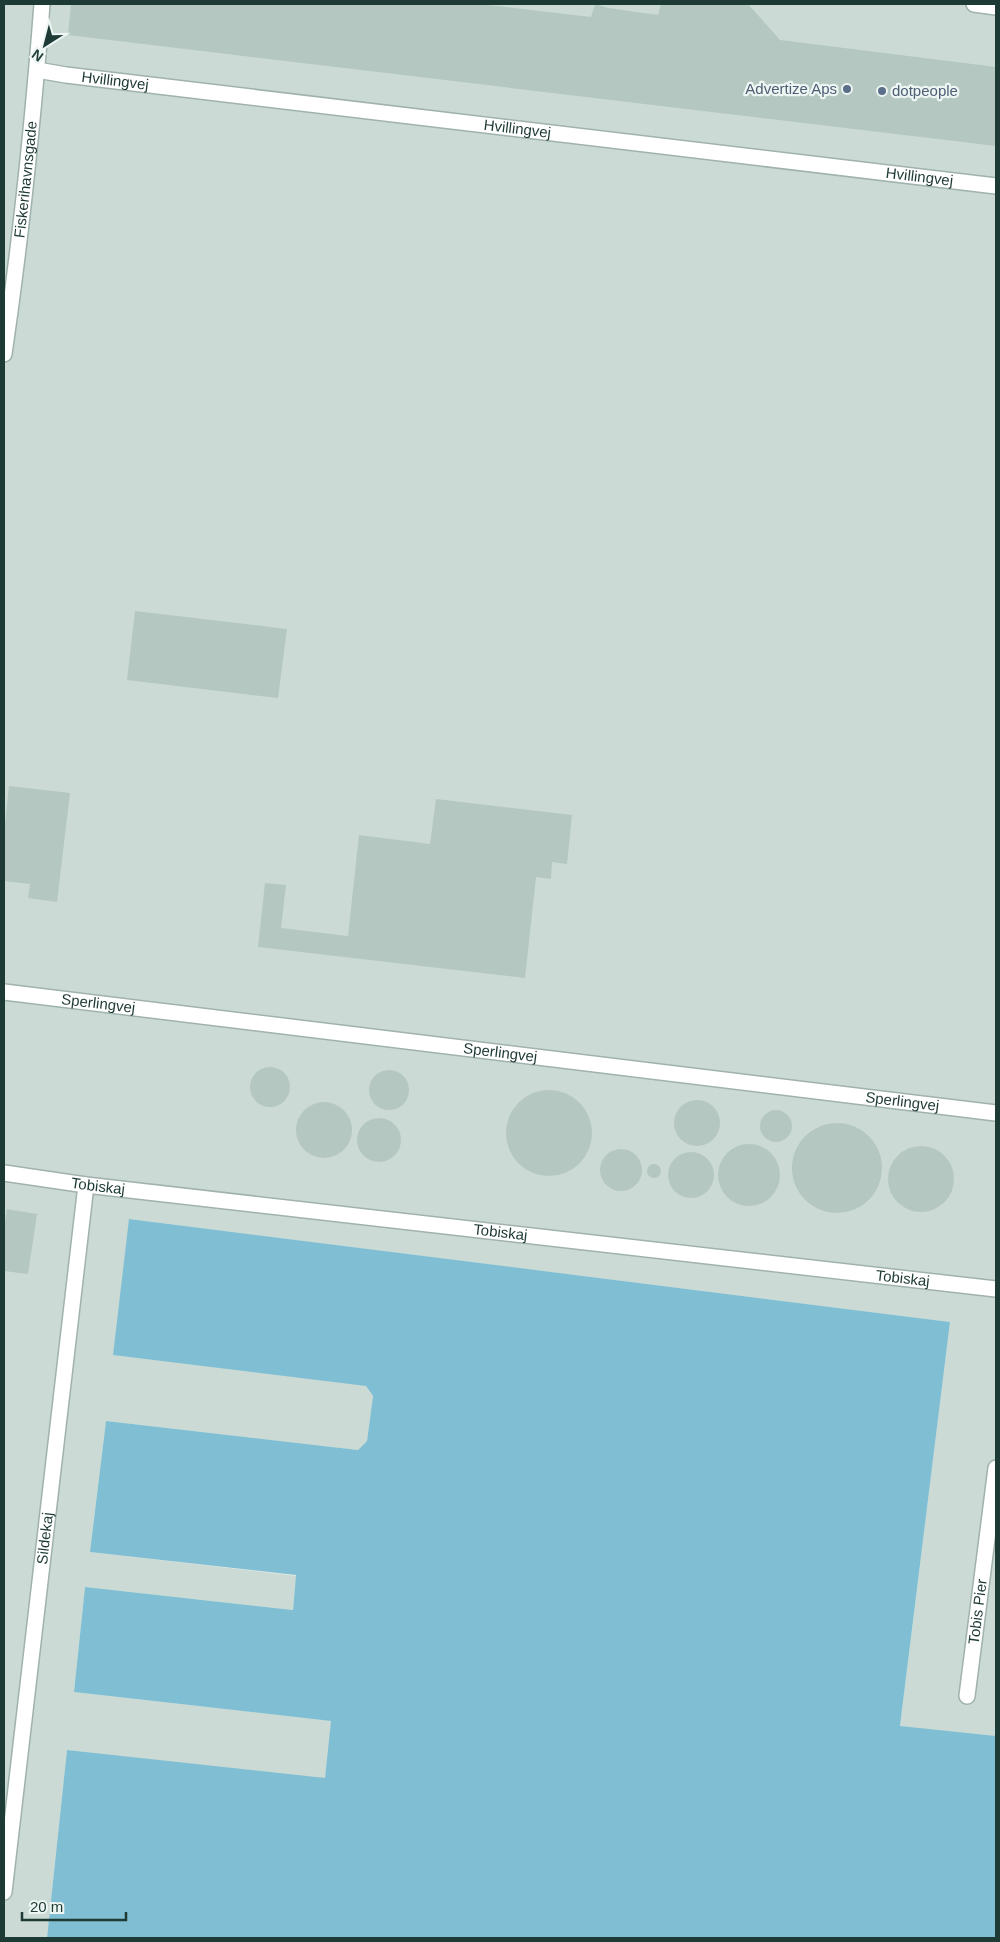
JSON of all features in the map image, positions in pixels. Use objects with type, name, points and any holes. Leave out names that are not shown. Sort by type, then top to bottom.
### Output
[{"type":"street","name":"Fiskerihavnsgade","points":[[4,354],[15,279],[42,4]]},
{"type":"street","points":[[974,4],[996,6]]},
{"type":"street","name":"Hvillingvej","points":[[37,70],[85,78],[996,186]]},
{"type":"street","name":"Sperlingvej","points":[[4,992],[996,1113]]},
{"type":"street","name":"Tobiskaj","points":[[4,1174],[86,1185],[996,1288]]},
{"type":"street","name":"Sildekaj","points":[[4,1892],[86,1185]]},
{"type":"street","name":"Tobis Pier","points":[[967,1696],[996,1468]]},
{"type":"shaded area","points":[[4,4],[996,4],[996,1736],[900,1727],[950,1322],[129,1219],[366,1386],[373,1396],[367,1441],[358,1450],[106,1421],[90,1552],[296,1576],[293,1610],[85,1587],[74,1692],[332,1721],[325,1779],[67,1750],[47,1938],[4,1938]]},
{"type":"water","points":[[129,1219],[950,1322],[900,1726],[996,1736],[996,1938],[47,1938],[67,1750],[325,1778],[331,1721],[74,1692],[85,1587],[293,1610],[296,1575],[90,1552],[106,1421],[358,1450],[367,1441],[373,1396],[366,1386],[113,1355]]},
{"type":"building","points":[[71,4],[479,4],[591,17],[595,4],[608,8],[658,15],[661,4],[748,4],[780,40],[996,67],[996,146],[68,35]]},
{"type":"building","points":[[135,611],[287,629],[278,698],[127,680]]},
{"type":"building","points":[[9,786],[70,793],[57,902],[28,898],[30,884],[4,881],[4,834]]},
{"type":"building","points":[[436,799],[572,815],[567,864],[552,862],[551,879],[536,877],[525,978],[258,947],[265,883],[286,885],[281,928],[348,936],[359,835],[430,844]]},
{"type":"building","points":[[274,1067],[281,1070],[287,1076],[290,1087],[289,1095],[281,1104],[274,1107],[266,1107],[259,1104],[251,1095],[250,1083],[253,1076],[262,1068]]},
{"type":"building","points":[[393,1070],[400,1073],[406,1079],[409,1090],[408,1098],[400,1107],[393,1110],[385,1110],[378,1107],[370,1098],[369,1086],[372,1079],[381,1071]]},
{"type":"building","points":[[541,1090],[557,1090],[566,1093],[580,1102],[589,1116],[592,1133],[589,1150],[580,1164],[566,1173],[557,1176],[541,1176],[525,1169],[513,1157],[506,1141],[506,1125],[513,1109],[525,1097]]},
{"type":"building","points":[[693,1100],[701,1100],[710,1104],[716,1110],[720,1123],[716,1136],[710,1142],[701,1146],[693,1146],[684,1142],[678,1136],[674,1127],[674,1119],[678,1110],[684,1104]]},
{"type":"building","points":[[324,1102],[335,1104],[344,1110],[350,1119],[352,1130],[350,1141],[344,1150],[335,1156],[324,1158],[313,1156],[304,1150],[298,1141],[296,1130],[298,1119],[304,1110],[313,1104]]},
{"type":"building","points":[[776,1110],[788,1114],[792,1126],[788,1138],[776,1142],[764,1138],[760,1126],[764,1114]]},
{"type":"building","points":[[379,1118],[391,1122],[397,1128],[401,1140],[397,1152],[391,1158],[379,1162],[367,1158],[361,1152],[357,1140],[361,1128],[367,1122]]},
{"type":"building","points":[[837,1123],[854,1127],[869,1136],[878,1151],[882,1168],[878,1185],[869,1200],[854,1209],[837,1213],[820,1209],[805,1200],[796,1185],[792,1168],[796,1151],[805,1136],[820,1127]]},
{"type":"building","points":[[749,1144],[761,1147],[771,1153],[777,1163],[780,1175],[777,1187],[771,1197],[761,1203],[749,1206],[737,1203],[727,1197],[721,1187],[718,1175],[721,1163],[727,1153],[737,1147]]},
{"type":"building","points":[[915,1146],[927,1146],[939,1151],[949,1161],[954,1173],[952,1192],[939,1207],[927,1212],[915,1212],[903,1207],[893,1197],[888,1185],[888,1173],[893,1161],[903,1151]]},
{"type":"building","points":[[621,1149],[636,1155],[642,1170],[636,1185],[621,1191],[606,1185],[600,1170],[606,1155]]},
{"type":"building","points":[[687,1152],[695,1152],[704,1156],[710,1162],[714,1175],[710,1188],[704,1194],[695,1198],[687,1198],[678,1194],[672,1188],[668,1179],[668,1171],[672,1162],[678,1156]]},
{"type":"building","points":[[654,1164],[659,1166],[661,1171],[659,1176],[654,1178],[649,1176],[647,1171],[649,1166]]},
{"type":"building","points":[[7,1209],[37,1214],[28,1274],[4,1271],[4,1227]]},
{"type":"place","name":"Advertize Aps","points":[[847,89]]},
{"type":"place","name":"dotpeople","points":[[882,91]]}]
